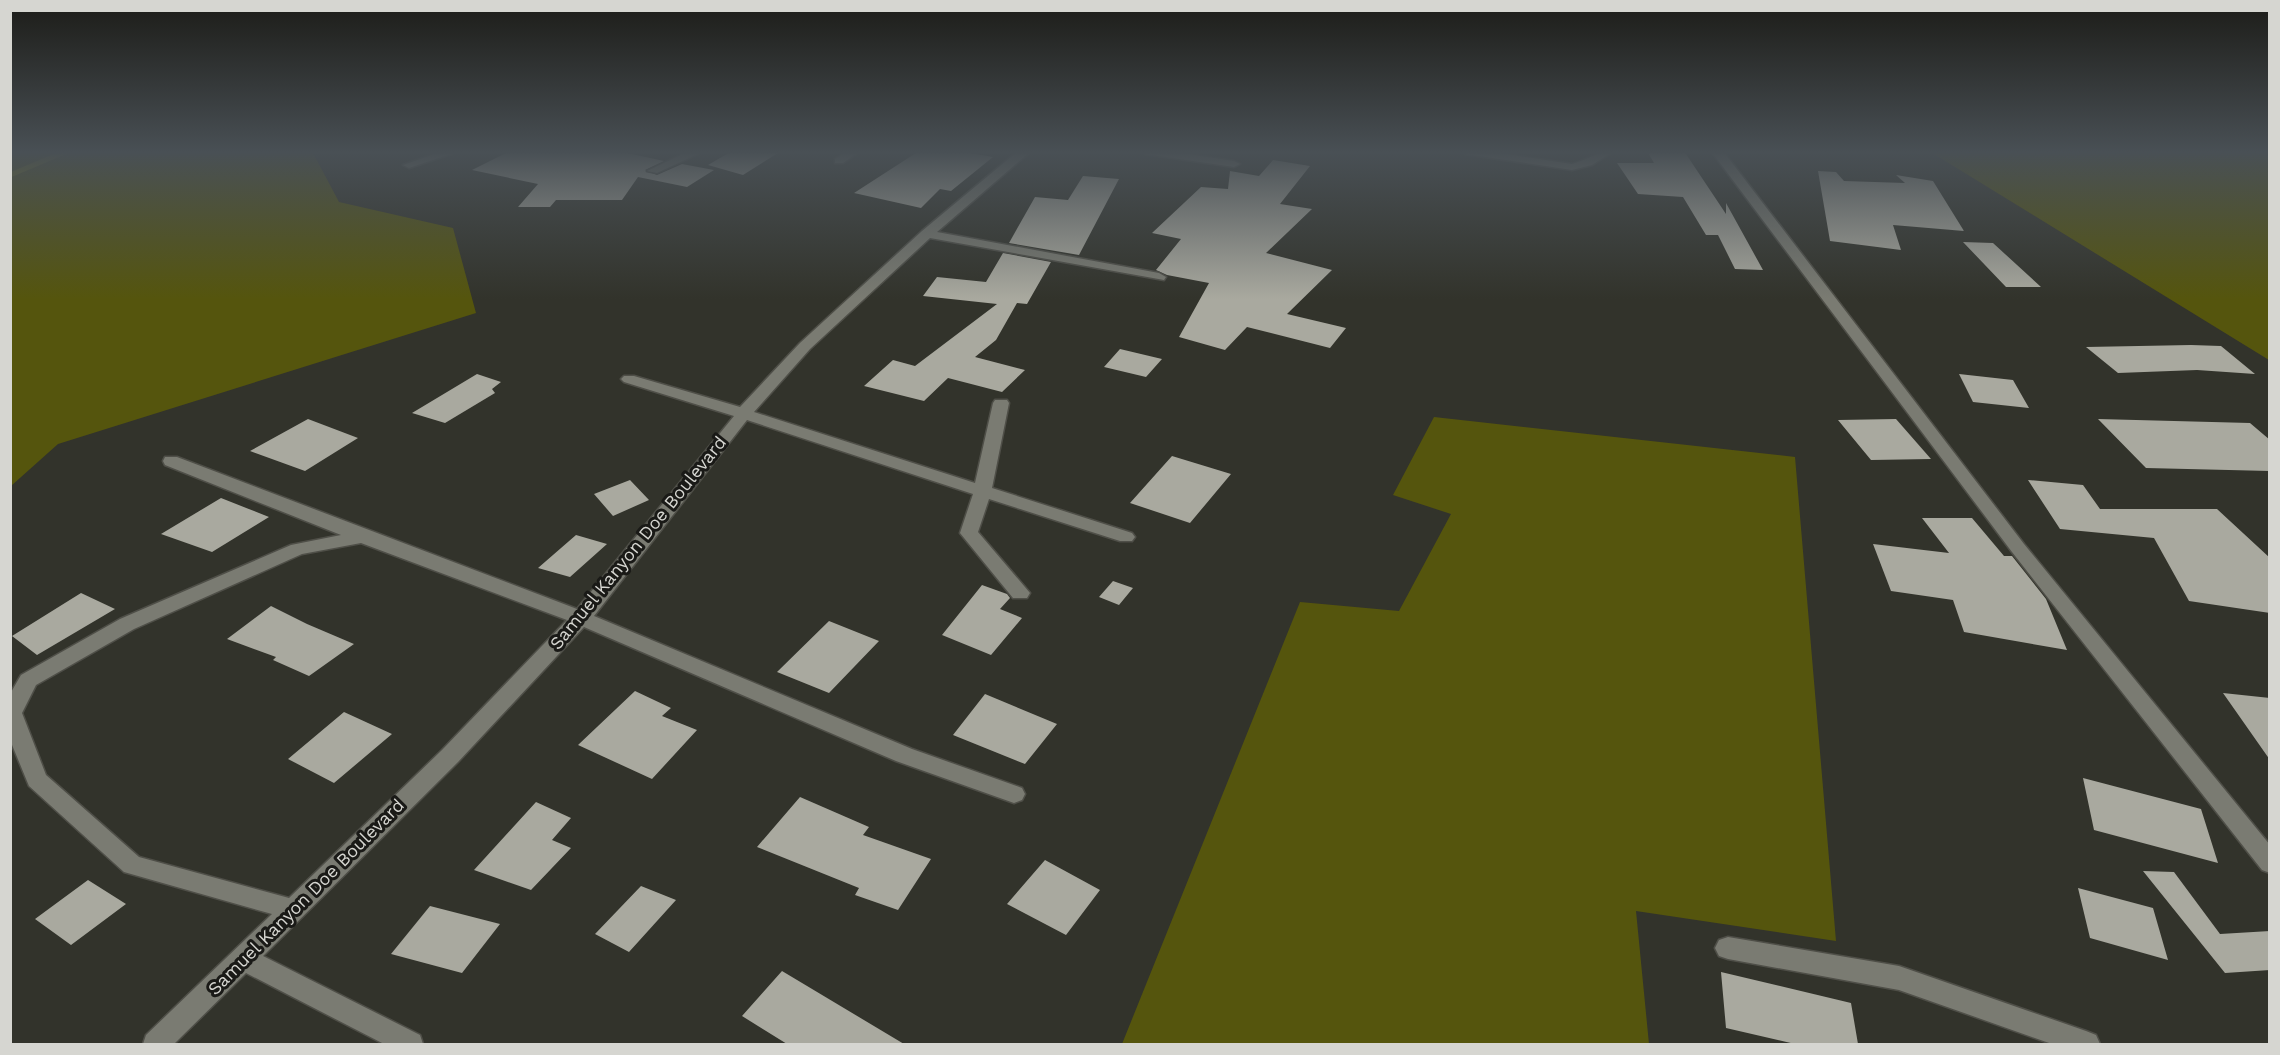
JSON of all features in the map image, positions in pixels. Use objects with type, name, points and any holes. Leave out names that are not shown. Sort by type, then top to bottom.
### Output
[{"type":"street","name":"Samuel Kanyon Doe Boulevard","points":[[156,1044],[450,756],[581,618],[746,412],[805,346],[967,200]]},
{"type":"street","points":[[1754,200],[2018,548],[2270,863]]},
{"type":"street","points":[[927,234],[1159,277]]},
{"type":"street","points":[[629,378],[746,412],[982,493],[1126,537]]},
{"type":"street","points":[[1001,403],[982,493],[969,533],[1020,592]]},
{"type":"street","points":[[171,461],[361,536],[581,618],[904,754],[1014,794]]},
{"type":"street","points":[[295,910],[132,865],[37,780],[11,713],[28,680],[127,624],[297,549],[361,536]]},
{"type":"street","points":[[1728,948],[1899,978],[2086,1044]]},
{"type":"street","points":[[244,959],[410,1044]]},
{"type":"shaded area","points":[[11,200],[338,200],[453,228],[476,313],[58,444],[11,486]]},
{"type":"shaded area","points":[[2009,200],[2269,200],[2269,360]]},
{"type":"shaded area","points":[[1434,417],[1795,457],[1836,941],[1636,911],[1649,1044],[1122,1044],[1300,602],[1399,611],[1451,514],[1393,495]]},
{"type":"building","points":[[524,200],[556,200],[550,207],[518,207]]},
{"type":"building","points":[[886,200],[929,200],[921,208]]},
{"type":"building","points":[[1033,200],[1108,200],[1079,255],[1009,243]]},
{"type":"building","points":[[1187,200],[1283,200],[1280,204],[1312,209],[1266,253],[1332,270],[1287,314],[1346,328],[1330,348],[1247,327],[1225,350],[1179,337],[1209,283],[1167,275],[1156,270],[1181,239],[1152,233]]},
{"type":"building","points":[[1685,200],[1717,200],[1726,214],[1726,203],[1763,270],[1735,269],[1718,235],[1706,235]]},
{"type":"building","points":[[1823,200],[1945,200],[1964,231],[1893,225],[1901,250],[1830,241]]},
{"type":"building","points":[[1963,242],[1993,243],[2041,287],[2006,287]]},
{"type":"building","points":[[1003,253],[1051,262],[1027,304],[1017,303],[996,340],[975,357],[1025,370],[1002,392],[948,378],[924,401],[864,386],[893,360],[915,366],[997,304],[923,296],[937,277],[986,282]]},
{"type":"building","points":[[2221,346],[2255,374],[2197,370],[2118,373],[2086,347]]},
{"type":"building","points":[[1120,349],[1162,359],[1146,377],[1104,367]]},
{"type":"building","points":[[477,374],[501,382],[492,389],[495,393],[445,423],[412,413]]},
{"type":"building","points":[[1959,374],[2013,380],[2029,408],[1973,402]]},
{"type":"building","points":[[308,419],[358,438],[305,471],[250,451]]},
{"type":"building","points":[[1896,419],[1931,459],[1871,460],[1838,420]]},
{"type":"building","points":[[2098,419],[2250,423],[2270,440],[2270,471],[2146,468]]},
{"type":"building","points":[[1172,456],[1231,474],[1190,523],[1130,503]]},
{"type":"building","points":[[630,480],[649,500],[613,516],[594,494]]},
{"type":"building","points":[[2028,480],[2083,485],[2100,509],[2217,509],[2270,558],[2270,613],[2189,601],[2154,538],[2060,529]]},
{"type":"building","points":[[221,498],[269,517],[212,552],[161,534]]},
{"type":"building","points":[[1922,518],[1972,518],[2004,556],[2012,556],[2046,599],[2067,650],[1964,632],[1953,600],[1891,591],[1873,544],[1949,553]]},
{"type":"building","points":[[576,535],[607,544],[570,577],[538,568]]},
{"type":"building","points":[[1113,581],[1133,588],[1119,605],[1099,597]]},
{"type":"building","points":[[982,585],[1007,594],[1010,598],[1000,609],[1022,618],[991,655],[942,635]]},
{"type":"building","points":[[81,593],[115,609],[37,655],[12,636]]},
{"type":"building","points":[[271,606],[354,644],[309,676],[273,660],[276,657],[227,639]]},
{"type":"building","points":[[829,621],[879,641],[829,693],[777,672]]},
{"type":"building","points":[[635,691],[671,708],[662,716],[697,730],[652,779],[578,745]]},
{"type":"building","points":[[2223,693],[2270,698],[2270,760]]},
{"type":"building","points":[[985,694],[1057,724],[1025,764],[953,735]]},
{"type":"building","points":[[344,712],[392,734],[334,783],[288,759]]},
{"type":"building","points":[[2083,778],[2201,809],[2218,863],[2094,830]]},
{"type":"building","points":[[800,797],[869,827],[863,835],[931,859],[898,910],[855,895],[859,888],[757,847]]},
{"type":"building","points":[[536,802],[571,818],[552,840],[571,848],[531,890],[474,870]]},
{"type":"building","points":[[1045,860],[1100,890],[1066,935],[1007,904]]},
{"type":"building","points":[[2143,871],[2174,872],[2220,934],[2270,931],[2270,970],[2225,973]]},
{"type":"building","points":[[88,880],[126,904],[71,945],[35,919]]},
{"type":"building","points":[[641,886],[676,900],[629,952],[595,934]]},
{"type":"building","points":[[2078,888],[2153,908],[2168,960],[2090,938]]},
{"type":"building","points":[[430,906],[500,924],[462,973],[391,954]]},
{"type":"building","points":[[782,971],[904,1044],[787,1044],[742,1016]]},
{"type":"building","points":[[1721,972],[1851,1003],[1858,1044],[1795,1044],[1726,1028]]}]
